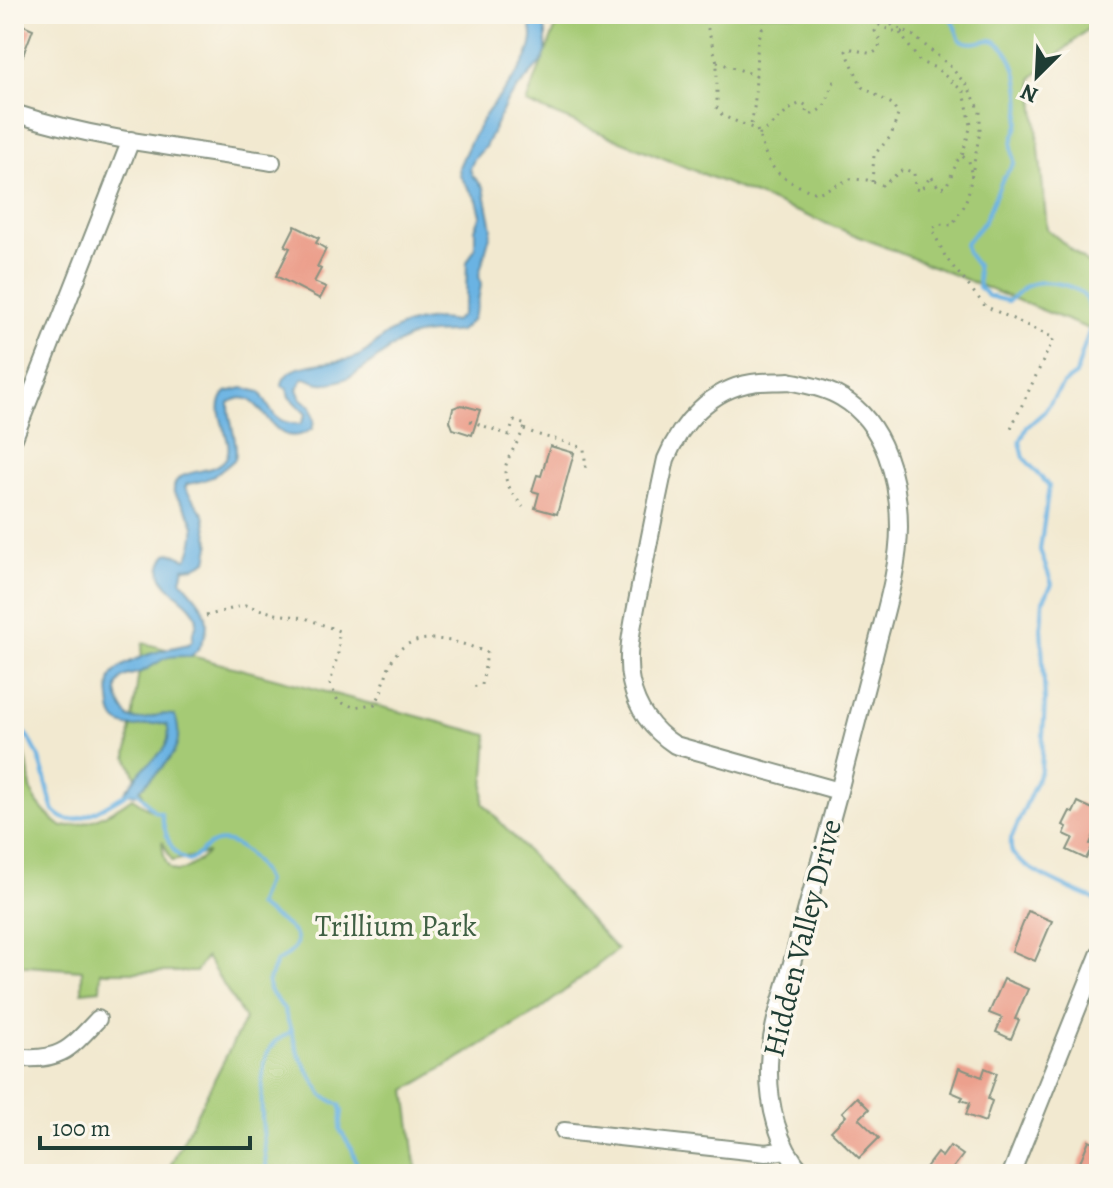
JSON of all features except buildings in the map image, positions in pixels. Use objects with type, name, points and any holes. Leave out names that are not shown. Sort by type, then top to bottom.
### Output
[{"type":"street","points":[[14,113],[131,140],[272,162]]},
{"type":"street","points":[[14,438],[131,140]]},
{"type":"street","name":"Hidden Valley Drive","points":[[804,1174],[786,1150],[776,1124],[769,1063],[773,1039],[839,791],[893,573],[899,528],[896,489],[889,460],[878,436],[863,415],[842,398],[816,387],[789,381],[749,383],[699,408],[673,442],[666,459],[633,624],[630,679],[636,701],[645,717],[654,729],[675,745],[839,791]]},
{"type":"street","points":[[1011,1174],[1099,955]]},
{"type":"street","points":[[14,1057],[35,1060],[68,1051],[98,1019]]},
{"type":"street","points":[[564,1131],[766,1153],[786,1150]]},
{"type":"path","points":[[700,14],[708,29],[717,62],[717,108],[723,116],[751,125],[759,135],[760,145],[775,171],[812,192],[824,192],[840,181],[850,179],[882,185],[904,169],[914,173],[915,189],[921,190],[931,176],[939,188],[946,187],[962,156],[971,125],[964,92],[936,68],[920,62],[899,32]]},
{"type":"path","points":[[751,125],[758,76],[758,42],[763,34],[764,14]]},
{"type":"path","points":[[879,14],[893,26],[910,33],[949,65],[968,87],[980,110],[980,131],[964,206],[952,225],[938,224],[932,229],[946,258],[985,306],[1054,338],[1011,428]]},
{"type":"path","points":[[872,182],[874,155],[891,136],[898,115],[892,104],[862,87],[852,71],[846,51],[848,48],[872,54],[879,49],[880,40],[875,31],[879,25],[910,33]]},
{"type":"path","points":[[717,62],[758,76]]},
{"type":"path","points":[[759,135],[794,106],[802,103],[807,106],[806,113],[813,114],[823,109],[834,82],[837,84]]},
{"type":"path","points":[[962,156],[969,161],[971,177]]},
{"type":"path","points":[[470,421],[509,435],[514,421],[526,425],[508,458],[504,475],[511,494],[523,507]]},
{"type":"path","points":[[524,429],[542,438],[568,441],[584,449],[586,469]]},
{"type":"path","points":[[206,616],[245,605],[305,618],[339,631],[338,653],[330,684],[338,701],[353,707],[375,704],[382,693],[393,658],[402,646],[421,641],[454,640],[487,653],[482,685],[472,687]]},
{"type":"green space","points":[[561,14],[1099,14],[1099,19],[1032,78],[1047,229],[1099,273],[1099,333],[526,103]]},
{"type":"green space","name":"Trillium Park","points":[[143,643],[488,735],[483,803],[617,950],[540,1010],[406,1090],[417,1174],[166,1174],[245,1019],[206,957],[196,972],[101,972],[100,990],[82,992],[82,970],[14,965],[14,735],[25,754],[35,799],[62,827],[99,817],[132,798],[149,809],[127,756]],"holes":[[[162,841],[172,861],[208,853],[191,866],[177,871],[167,864]]]},
{"type":"water","points":[[510,14],[535,14],[543,21],[546,52],[543,60],[507,101],[485,147],[470,169],[484,188],[492,228],[479,275],[481,285],[472,320],[460,331],[410,337],[346,379],[321,383],[303,378],[297,389],[301,399],[311,406],[314,421],[312,429],[297,435],[285,434],[275,427],[251,401],[241,398],[229,403],[236,445],[235,459],[213,476],[187,484],[185,488],[204,515],[210,546],[207,561],[196,567],[184,568],[181,580],[205,612],[205,635],[200,647],[191,656],[164,659],[124,677],[117,686],[118,698],[129,718],[141,720],[163,714],[175,716],[178,741],[168,760],[135,795],[125,792],[166,745],[169,733],[167,725],[131,727],[116,720],[110,696],[111,677],[119,668],[138,659],[189,644],[197,622],[188,604],[165,583],[161,575],[161,566],[167,554],[188,558],[194,538],[193,523],[174,493],[175,484],[186,474],[212,468],[226,458],[228,443],[220,408],[226,392],[243,388],[260,392],[279,419],[301,424],[306,414],[282,386],[291,372],[310,365],[356,357],[389,333],[407,325],[436,319],[454,321],[461,316],[466,299],[467,262],[475,248],[475,229],[481,215],[477,200],[460,176],[459,167],[484,117],[519,71],[531,45],[532,33],[528,21]]},
{"type":"waterway","points":[[946,14],[952,20],[960,40],[971,43],[992,40],[1003,47],[1018,77],[1020,101],[1019,121],[1012,145],[1014,163],[1003,178],[984,222],[965,244],[977,266],[979,287],[988,296],[1008,301],[1035,283],[1051,283],[1077,290],[1087,301],[1099,337]]},
{"type":"waterway","points":[[976,14],[990,17],[998,14]]},
{"type":"waterway","points":[[1093,322],[1076,375],[1063,384],[1044,412],[1027,427],[1020,442],[1024,458],[1049,486],[1040,550],[1052,584],[1043,601],[1041,627],[1045,701],[1041,770],[1011,839],[1011,846],[1017,859],[1026,866],[1099,901]]},
{"type":"waterway","points":[[1099,357],[1096,365],[1099,374]]},
{"type":"waterway","points":[[14,724],[24,732],[37,753],[54,811],[62,817],[71,820],[86,816],[135,788],[154,811],[161,813],[169,842],[182,858],[189,861],[213,843],[224,841],[240,847],[253,860],[266,881],[257,906],[284,924],[296,938],[296,945],[276,962],[268,982],[269,990],[284,1009],[299,1055],[323,1096],[340,1105],[340,1130],[352,1149],[360,1174]]},
{"type":"waterway","points":[[267,1174],[263,1071],[272,1045],[292,1030]]}]
